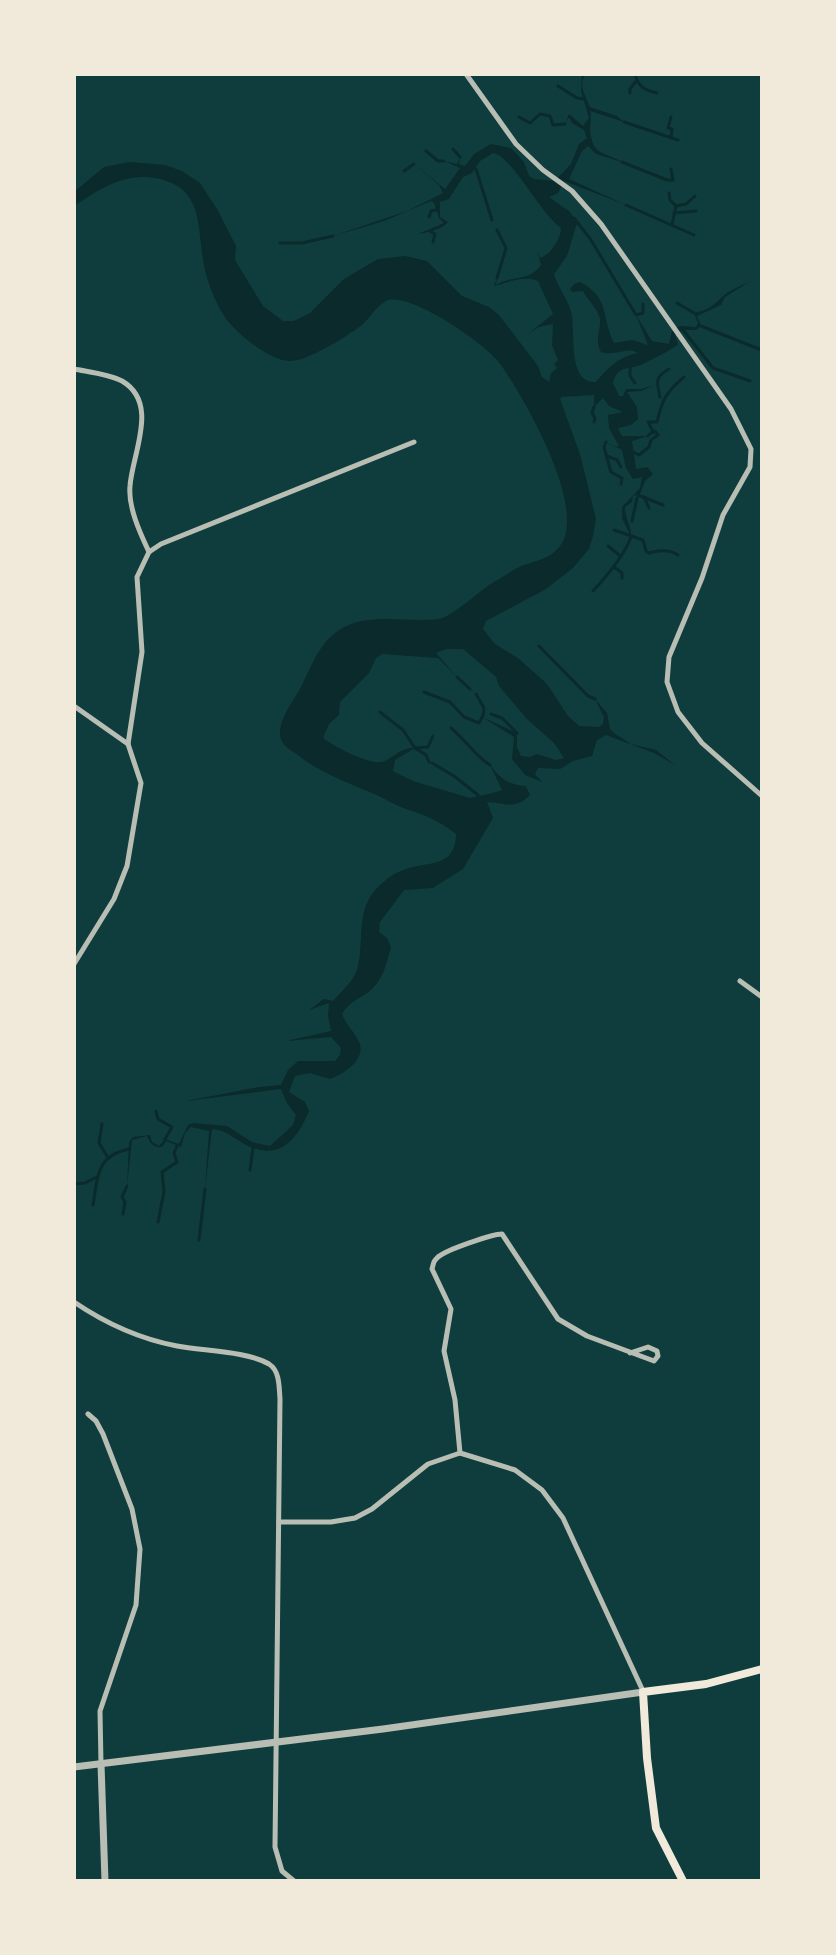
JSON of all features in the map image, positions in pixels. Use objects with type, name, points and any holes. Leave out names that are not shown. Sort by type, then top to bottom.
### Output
[{"type":"main road","points":[[683,1881],[656,1828],[643,1692],[706,1684],[762,1669]]},
{"type":"street","points":[[466,74],[510,138],[601,224],[731,409],[751,449],[751,460],[723,515],[667,666],[669,691],[678,712],[702,743],[762,796]]},
{"type":"street","points":[[74,369],[122,381],[134,391],[141,405],[140,436],[129,488],[149,552]]},
{"type":"street","points":[[74,964],[114,899],[127,866],[141,783],[128,744],[142,652],[137,577],[149,552],[181,536],[414,442]]},
{"type":"street","points":[[74,706],[128,744]]},
{"type":"street","points":[[740,981],[762,997]]},
{"type":"street","points":[[460,1453],[455,1400],[444,1351],[451,1309],[432,1269],[442,1254],[492,1234],[502,1234],[558,1319],[587,1336],[630,1353],[651,1361],[658,1356],[651,1347],[630,1353]]},
{"type":"street","points":[[74,1302],[118,1327],[154,1341],[247,1357],[273,1367],[280,1399],[275,1847],[282,1871],[294,1881]]},
{"type":"street","points":[[88,1414],[103,1434],[127,1495],[137,1524],[140,1549],[136,1605],[100,1711],[105,1881]]},
{"type":"street","points":[[74,1767],[643,1692],[574,1540],[552,1501],[531,1479],[515,1470],[460,1453],[428,1464],[372,1509],[355,1518],[331,1522],[279,1522]]},
{"type":"water","points":[[582,74],[586,74],[582,86],[590,107],[617,116],[624,122],[590,111],[593,144],[599,151],[622,162],[596,154],[588,146],[582,151],[569,179],[626,205],[564,181],[558,193],[549,197],[570,212],[577,223],[567,256],[554,274],[571,311],[575,356],[581,375],[596,382],[614,363],[638,353],[601,352],[598,343],[599,315],[583,291],[572,292],[570,289],[574,284],[580,282],[597,295],[614,343],[632,340],[648,345],[636,315],[652,341],[669,344],[672,331],[680,326],[696,327],[698,323],[694,313],[709,308],[729,292],[752,280],[725,297],[721,305],[697,316],[701,326],[696,330],[683,330],[675,335],[676,346],[641,365],[622,370],[615,378],[613,383],[619,396],[623,396],[626,389],[655,385],[641,391],[627,392],[637,407],[638,419],[631,425],[618,428],[622,436],[648,436],[632,441],[636,469],[647,467],[653,474],[645,481],[640,494],[633,496],[632,502],[625,507],[631,537],[622,518],[622,507],[640,488],[642,477],[633,479],[626,468],[622,450],[616,447],[619,446],[609,428],[608,415],[623,412],[609,406],[603,398],[594,407],[594,395],[560,399],[580,454],[596,519],[589,549],[573,568],[546,589],[486,621],[483,629],[495,644],[518,658],[547,684],[568,716],[579,726],[599,727],[603,724],[604,717],[595,699],[607,713],[610,729],[614,733],[631,744],[656,750],[675,765],[654,753],[606,735],[597,740],[592,756],[573,761],[560,769],[538,768],[535,774],[542,782],[525,775],[512,759],[514,737],[482,717],[517,733],[521,756],[537,754],[556,760],[564,758],[554,743],[527,719],[499,686],[496,677],[463,649],[446,649],[436,653],[457,677],[438,658],[382,654],[376,658],[369,673],[340,702],[339,715],[329,724],[323,738],[354,755],[379,762],[415,748],[395,760],[393,771],[413,781],[470,798],[502,790],[490,765],[505,780],[526,786],[530,795],[515,804],[487,802],[493,818],[463,869],[433,888],[404,890],[380,922],[379,932],[387,938],[391,947],[384,969],[372,989],[342,1014],[359,1042],[360,1054],[347,1070],[330,1079],[310,1073],[295,1076],[289,1092],[305,1102],[309,1111],[295,1137],[281,1148],[263,1151],[212,1129],[205,1189],[209,1131],[191,1127],[185,1133],[181,1147],[166,1141],[162,1147],[156,1147],[147,1136],[132,1140],[127,1186],[129,1142],[133,1137],[150,1135],[152,1142],[159,1146],[165,1139],[179,1144],[188,1125],[193,1123],[227,1126],[252,1142],[270,1146],[293,1125],[296,1115],[281,1089],[186,1101],[281,1085],[288,1070],[298,1061],[335,1061],[341,1048],[331,1037],[286,1041],[331,1031],[329,1003],[309,1010],[324,999],[333,1001],[354,976],[360,956],[363,916],[376,889],[398,872],[444,859],[454,846],[456,834],[445,826],[325,772],[283,743],[280,733],[282,721],[317,654],[338,631],[361,621],[444,617],[513,571],[548,556],[560,546],[566,529],[566,507],[550,454],[512,381],[493,356],[447,321],[411,304],[386,301],[362,325],[327,348],[297,360],[281,360],[264,352],[239,333],[220,309],[205,270],[196,213],[183,191],[172,183],[143,177],[112,184],[74,206],[74,192],[104,167],[130,162],[165,165],[182,171],[200,183],[236,246],[235,260],[263,306],[283,321],[294,321],[310,313],[344,279],[378,259],[405,256],[427,261],[462,296],[489,307],[499,315],[538,366],[542,377],[549,382],[558,360],[552,345],[553,324],[539,327],[528,334],[553,314],[538,281],[521,279],[494,286],[497,278],[496,285],[537,270],[541,265],[537,250],[540,258],[548,254],[557,242],[561,228],[501,157],[493,153],[480,161],[472,173],[463,177],[449,199],[440,202],[440,217],[448,222],[438,229],[418,234],[444,223],[439,218],[431,201],[384,221],[333,236],[407,211],[443,193],[439,185],[414,164],[445,189],[460,168],[444,161],[457,164],[460,157],[459,164],[465,166],[474,154],[491,144],[511,148],[534,179],[555,181],[571,164],[579,144],[587,138],[584,130],[572,123],[569,117],[565,124],[569,114],[583,126],[589,118],[581,91]]},
{"type":"waterway","points":[[635,74],[643,87],[657,93]]},
{"type":"waterway","points":[[630,93],[637,80]]},
{"type":"waterway","points":[[558,86],[584,99]]},
{"type":"waterway","points":[[519,117],[530,123],[540,114],[550,116],[553,125],[565,124]]},
{"type":"waterway","points":[[671,117],[668,128],[672,129],[671,137]]},
{"type":"waterway","points":[[624,122],[678,140]]},
{"type":"waterway","points":[[453,149],[460,157]]},
{"type":"waterway","points":[[426,151],[438,161],[444,161]]},
{"type":"waterway","points":[[622,162],[667,180],[673,180],[671,169]]},
{"type":"waterway","points":[[404,171],[414,164]]},
{"type":"waterway","points":[[476,169],[492,220]]},
{"type":"waterway","points":[[669,193],[670,200],[676,206],[672,225]]},
{"type":"waterway","points":[[676,206],[686,204],[695,196]]},
{"type":"waterway","points":[[626,205],[694,235]]},
{"type":"waterway","points":[[429,217],[431,211],[436,210]]},
{"type":"waterway","points":[[674,213],[696,211]]},
{"type":"waterway","points":[[574,218],[591,240],[636,315],[643,313],[643,304]]},
{"type":"waterway","points":[[497,230],[506,248],[497,278]]},
{"type":"waterway","points":[[431,232],[435,234],[433,242]]},
{"type":"waterway","points":[[280,243],[302,243],[333,236]]},
{"type":"waterway","points":[[677,303],[694,313]]},
{"type":"waterway","points":[[701,326],[759,349]]},
{"type":"waterway","points":[[683,330],[713,368],[750,381]]},
{"type":"waterway","points":[[630,367],[630,376],[635,383]]},
{"type":"waterway","points":[[660,397],[658,381],[669,369]]},
{"type":"waterway","points":[[648,436],[653,431],[648,422],[657,422],[666,397],[684,377]]},
{"type":"waterway","points":[[594,407],[594,422]]},
{"type":"waterway","points":[[633,452],[639,455],[649,447],[651,440],[658,435],[655,431],[653,433]]},
{"type":"waterway","points":[[606,442],[604,447],[611,472],[622,478],[621,484]]},
{"type":"waterway","points":[[607,456],[617,460],[621,467]]},
{"type":"waterway","points":[[638,495],[663,505]]},
{"type":"waterway","points":[[644,497],[649,508]]},
{"type":"waterway","points":[[632,521],[637,498]]},
{"type":"waterway","points":[[614,530],[643,540],[649,553],[664,551],[678,555]]},
{"type":"waterway","points":[[593,591],[619,559],[631,537]]},
{"type":"waterway","points":[[608,546],[619,555]]},
{"type":"waterway","points":[[614,567],[622,573],[622,578]]},
{"type":"waterway","points":[[539,646],[588,696],[595,699]]},
{"type":"waterway","points":[[457,677],[470,689]]},
{"type":"waterway","points":[[424,692],[450,702],[464,717],[479,723],[482,717]]},
{"type":"waterway","points":[[476,694],[484,708],[483,716]]},
{"type":"waterway","points":[[380,712],[403,730],[429,762]]},
{"type":"waterway","points":[[491,714],[502,718],[517,733]]},
{"type":"waterway","points":[[451,728],[490,765]]},
{"type":"waterway","points":[[415,748],[428,747],[433,736]]},
{"type":"waterway","points":[[432,763],[478,795]]},
{"type":"waterway","points":[[156,1111],[158,1119],[172,1127],[165,1139]]},
{"type":"waterway","points":[[102,1124],[99,1143],[107,1156]]},
{"type":"waterway","points":[[158,1222],[164,1192],[162,1172],[177,1162],[174,1153],[177,1146]]},
{"type":"waterway","points":[[250,1170],[253,1148]]},
{"type":"waterway","points":[[93,1205],[104,1162],[118,1152],[129,1149]]},
{"type":"waterway","points":[[74,1184],[97,1177]]},
{"type":"waterway","points":[[123,1214],[125,1202],[122,1197],[127,1186]]},
{"type":"waterway","points":[[199,1240],[205,1189]]}]
